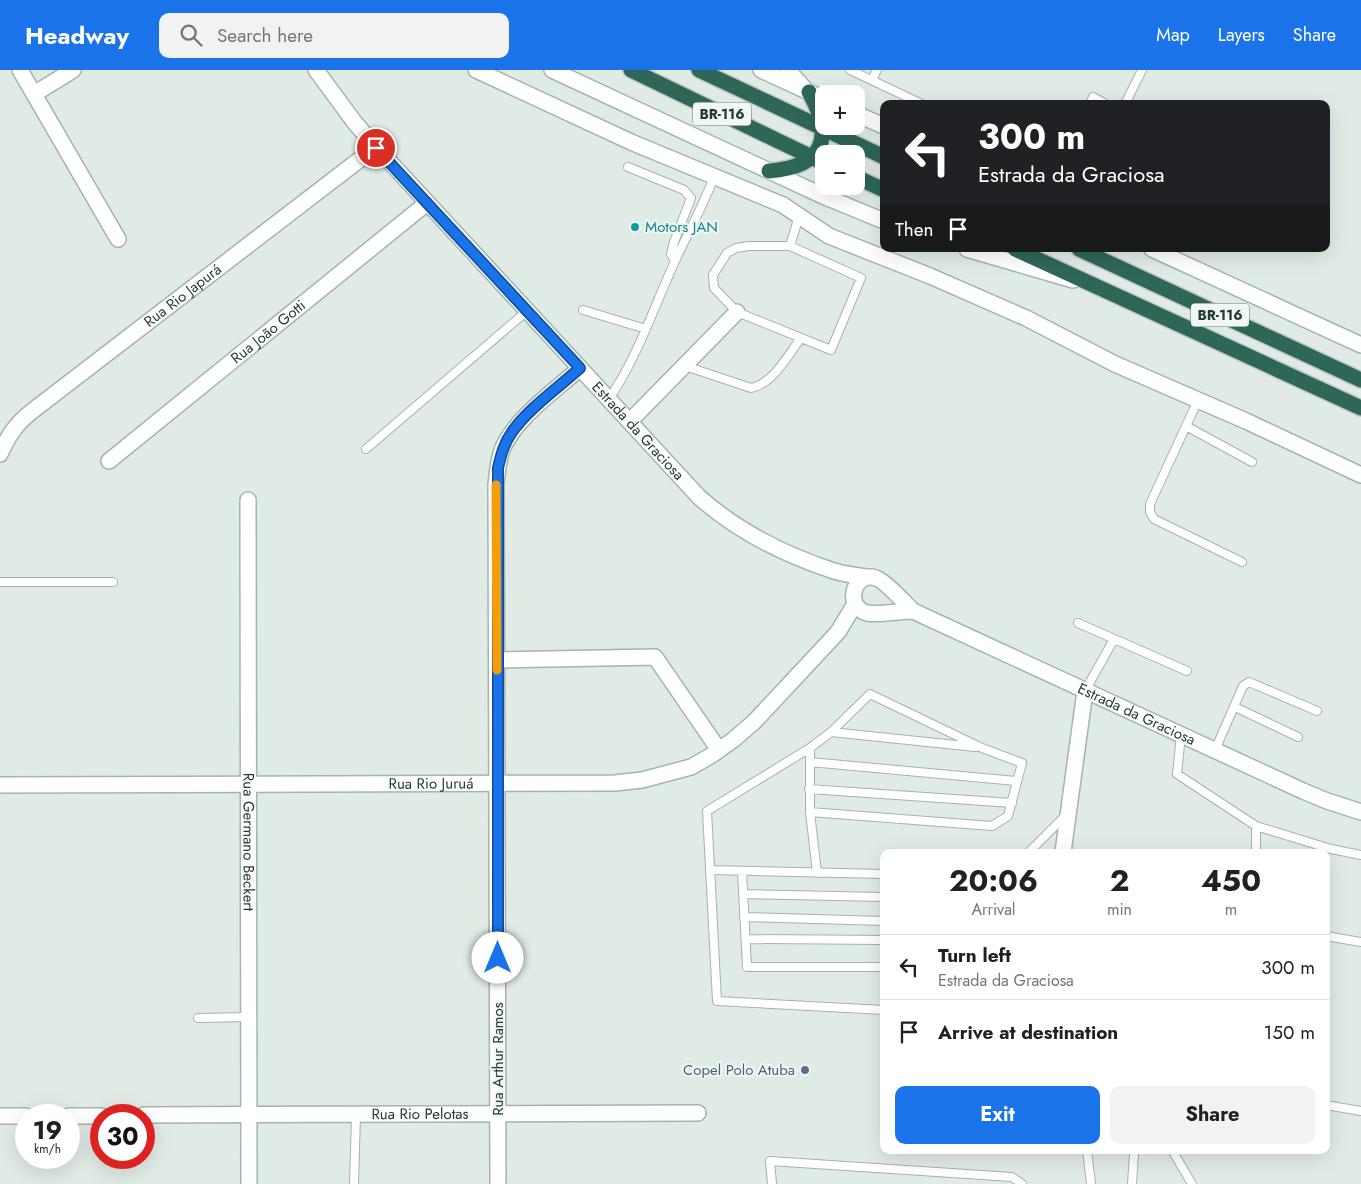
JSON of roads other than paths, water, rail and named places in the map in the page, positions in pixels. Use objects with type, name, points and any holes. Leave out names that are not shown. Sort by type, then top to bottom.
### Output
[{"type":"highway","name":"BR-116","points":[[631,70],[815,159]]},
{"type":"highway","name":"BR-116","points":[[699,70],[815,125]]},
{"type":"highway","points":[[809,92],[815,104]]},
{"type":"highway","name":"BR-116","points":[[836,135],[880,155]]},
{"type":"highway","points":[[769,171],[786,170],[815,161]]},
{"type":"highway","points":[[865,182],[880,188]]},
{"type":"highway","name":"BR-116","points":[[1022,252],[1361,408]]},
{"type":"highway","name":"BR-116","points":[[1085,252],[1361,380]]},
{"type":"street","points":[[20,70],[118,239]]},
{"type":"street","points":[[34,94],[73,70]]},
{"type":"street","name":"Estrada da Graciosa","points":[[316,70],[354,123],[376,148],[699,497],[721,516],[749,534],[832,571],[866,577]]},
{"type":"street","points":[[476,70],[714,177],[783,205],[829,236],[930,276],[1010,311],[1115,364],[1361,475]]},
{"type":"street","points":[[552,70],[769,171],[880,219]]},
{"type":"street","points":[[761,70],[815,95]]},
{"type":"street","points":[[788,70],[809,92]]},
{"type":"street","points":[[865,118],[880,124]]},
{"type":"street","name":"Rua Rio Japurá","points":[[0,454],[7,438],[30,412],[376,148]]},
{"type":"street","name":"Rua João Gotti","points":[[109,461],[428,203]]},
{"type":"street","points":[[977,252],[1041,272],[1103,288]]},
{"type":"street","points":[[1159,252],[1361,345]]},
{"type":"street","points":[[630,421],[737,312]]},
{"type":"street","name":"Rua Arthur Ramos","points":[[498,1184],[496,485],[502,450],[511,433],[521,420],[580,368]]},
{"type":"street","name":"Rua Germano Beckert","points":[[248,500],[249,1184]]},
{"type":"street","name":"Estrada da Graciosa","points":[[832,571],[854,600]]},
{"type":"street","points":[[866,577],[874,577],[882,580],[887,586],[888,602],[883,609],[872,613],[860,610],[854,600],[854,588],[858,582],[866,577]]},
{"type":"street","name":"Estrada da Graciosa","points":[[887,586],[913,611],[1311,794],[1361,812]]},
{"type":"street","name":"Rua Rio Juruá","points":[[0,785],[615,783],[642,780],[691,767],[719,750],[754,722],[838,632],[854,600]]},
{"type":"street","name":"Estrada da Graciosa","points":[[872,613],[913,611]]},
{"type":"street","name":"Rua Rio Juruá","points":[[838,632],[872,613]]},
{"type":"street","points":[[497,660],[655,657],[719,750]]},
{"type":"street","points":[[1063,849],[1085,691]]},
{"type":"street","name":"Rua Rio Pelotas","points":[[155,1115],[698,1114]]},
{"type":"street","points":[[0,1116],[15,1116]]},
{"type":"lane","points":[[850,70],[914,100]]},
{"type":"lane","points":[[872,80],[877,70]]},
{"type":"lane","points":[[1127,100],[1142,70]]},
{"type":"lane","points":[[628,167],[684,190],[691,198],[674,242],[671,254],[675,261]]},
{"type":"lane","points":[[609,399],[622,380],[714,177]]},
{"type":"lane","points":[[790,246],[799,216]]},
{"type":"lane","points":[[749,246],[790,246],[861,278],[831,350],[737,312],[714,288],[713,282],[713,275],[727,253],[736,248],[749,246]]},
{"type":"lane","points":[[584,310],[646,329]]},
{"type":"lane","points":[[366,449],[527,311]]},
{"type":"lane","points":[[685,366],[751,388],[769,380],[801,338]]},
{"type":"lane","points":[[1198,400],[1150,504],[1150,512],[1154,519],[1242,562]]},
{"type":"lane","points":[[1186,426],[1252,462]]},
{"type":"lane","points":[[0,582],[113,582]]},
{"type":"lane","points":[[1078,623],[1187,671]]},
{"type":"lane","points":[[1085,691],[1114,639]]},
{"type":"lane","points":[[1215,750],[1243,686],[1249,682],[1317,711]]},
{"type":"lane","points":[[810,812],[992,826],[1008,816],[1022,763],[982,748],[870,694],[810,748],[707,811],[717,1001],[880,1010]]},
{"type":"lane","points":[[1235,707],[1298,737]]},
{"type":"lane","points":[[830,732],[982,748]]},
{"type":"lane","points":[[1181,734],[1177,774],[1256,826],[1331,849],[1361,855]]},
{"type":"lane","points":[[810,748],[810,812],[817,872]]},
{"type":"lane","points":[[810,762],[1016,781]]},
{"type":"lane","points":[[809,789],[1012,803]]},
{"type":"lane","points":[[1032,849],[1069,813]]},
{"type":"lane","points":[[1256,826],[1256,849]]},
{"type":"lane","points":[[710,870],[880,874]]},
{"type":"lane","points":[[742,871],[747,967],[880,967]]},
{"type":"lane","points":[[743,894],[880,897]]},
{"type":"lane","points":[[744,918],[880,921]]},
{"type":"lane","points":[[1330,937],[1361,942]]},
{"type":"lane","points":[[746,939],[880,940]]},
{"type":"lane","points":[[198,1018],[249,1017]]},
{"type":"lane","points":[[1330,1105],[1361,1111]]},
{"type":"lane","points":[[354,1184],[356,1115]]},
{"type":"lane","points":[[1087,1154],[1091,1184]]},
{"type":"lane","points":[[1132,1184],[1135,1154]]},
{"type":"lane","points":[[1174,1154],[1192,1184]]},
{"type":"lane","points":[[772,1184],[770,1161],[1012,1177],[1022,1184]]},
{"type":"place","name":"Motors JAN","points":[[635,227]]},
{"type":"place","name":"Copel Polo Atuba","points":[[805,1070]]}]
